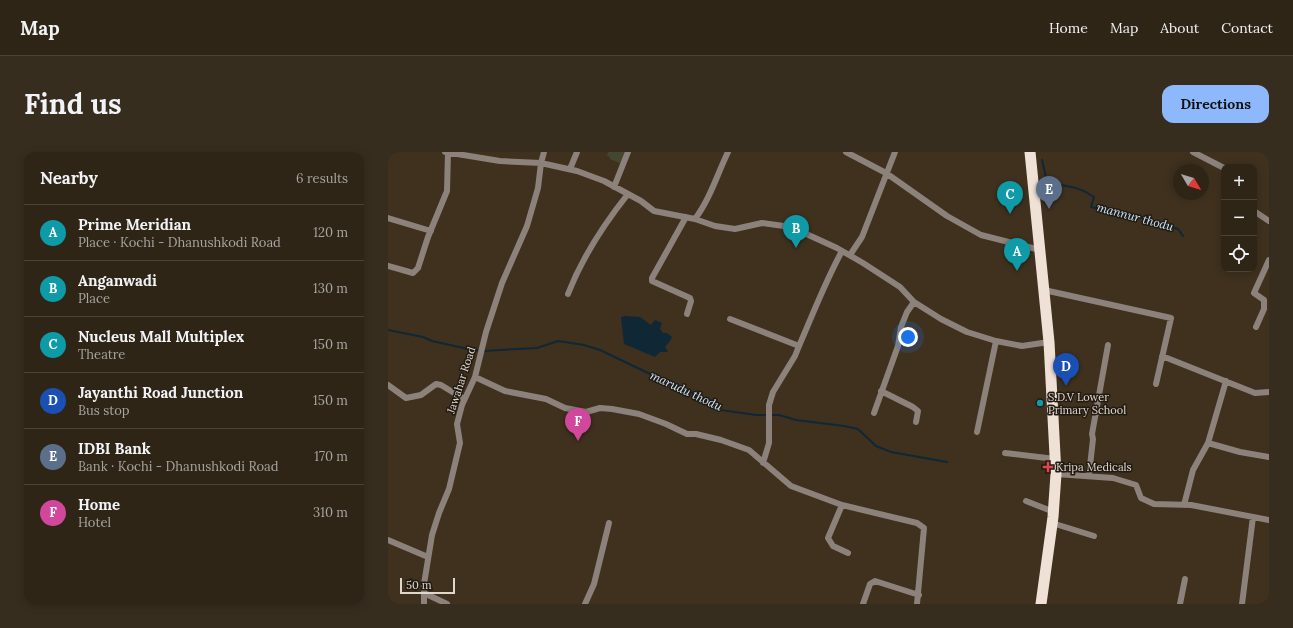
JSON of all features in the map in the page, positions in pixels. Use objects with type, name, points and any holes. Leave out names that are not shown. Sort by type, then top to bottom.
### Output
[{"type":"highway","points":[[1030,152],[1049,342],[1056,474],[1053,518],[1040,604]]},
{"type":"street","points":[[388,266],[413,273],[418,268],[447,191],[447,152],[500,161],[541,163],[570,169],[604,181],[641,201],[654,211],[695,219],[715,226],[735,229],[762,223],[791,227],[850,255],[900,287],[914,302],[940,320],[967,332],[996,341],[1022,346],[1049,342]]},
{"type":"street","name":"Jawahar Road","points":[[424,604],[428,557],[434,528],[449,489],[460,443],[457,424],[464,399],[475,377],[486,332],[502,283],[527,226],[538,188],[544,152]]},
{"type":"street","points":[[570,169],[577,152]]},
{"type":"street","points":[[614,187],[628,152]]},
{"type":"street","points":[[695,219],[706,204],[714,180],[728,152]]},
{"type":"street","points":[[846,152],[886,173],[947,216],[981,235],[1040,250]]},
{"type":"street","points":[[850,255],[862,237],[895,152]]},
{"type":"street","points":[[1193,152],[1221,166]]},
{"type":"street","points":[[568,294],[578,270],[613,212],[628,194]]},
{"type":"street","points":[[1257,213],[1269,221]]},
{"type":"street","points":[[388,218],[431,231]]},
{"type":"street","points":[[686,218],[652,278],[652,281],[690,298],[691,301],[687,314]]},
{"type":"street","points":[[763,463],[769,443],[769,405],[773,392],[795,356],[818,305],[826,280],[842,251]]},
{"type":"street","points":[[1256,327],[1264,309],[1264,300],[1254,293],[1269,260]]},
{"type":"street","points":[[1044,290],[1171,318],[1156,384]]},
{"type":"street","points":[[874,413],[898,346],[901,327],[907,312],[914,302]]},
{"type":"street","points":[[730,319],[799,346]]},
{"type":"street","points":[[977,432],[996,341]]},
{"type":"street","points":[[1089,475],[1093,427],[1108,345]]},
{"type":"street","points":[[1162,356],[1255,393],[1269,392]]},
{"type":"street","points":[[475,377],[505,391],[546,399],[565,408],[586,412],[600,408],[612,408],[640,414],[687,434],[696,434],[721,440],[749,450],[791,486],[842,505],[917,524],[924,528],[917,604]]},
{"type":"street","points":[[1184,505],[1193,470],[1208,443],[1226,382]]},
{"type":"street","points":[[388,385],[406,398],[421,395],[436,384],[441,385],[464,399]]},
{"type":"street","points":[[881,391],[918,411],[916,422]]},
{"type":"street","points":[[1208,443],[1240,452],[1269,457]]},
{"type":"street","points":[[1005,453],[1055,460]]},
{"type":"street","points":[[1056,474],[1089,475],[1113,478],[1136,486],[1141,498],[1154,504],[1184,505],[1269,520]]},
{"type":"street","points":[[1026,501],[1053,518],[1094,536]]},
{"type":"street","points":[[842,505],[828,538],[833,546],[848,553]]},
{"type":"street","points":[[1242,604],[1253,516]]},
{"type":"street","points":[[585,604],[594,584],[609,523]]},
{"type":"street","points":[[388,540],[428,557]]},
{"type":"street","points":[[1180,604],[1185,579]]},
{"type":"street","points":[[863,604],[870,584],[875,581],[918,595]]},
{"type":"street","points":[[424,593],[447,604]]},
{"type":"green space","points":[[608,152],[626,152],[622,164],[610,159],[610,157],[607,156]]},
{"type":"water","points":[[621,317],[640,317],[651,325],[655,320],[662,323],[660,329],[663,333],[667,333],[672,337],[665,347],[668,352],[660,352],[655,357],[624,344]]},
{"type":"waterway","name":"mannur thodu","points":[[1042,160],[1047,182],[1077,188],[1088,193],[1094,197],[1091,207],[1110,212],[1131,214],[1178,229],[1183,236]]},
{"type":"waterway","name":"marudu thodu","points":[[388,330],[423,337],[432,341],[468,349],[483,351],[537,348],[558,341],[584,345],[600,350],[673,385],[700,396],[721,410],[756,415],[779,415],[796,420],[858,429],[876,446],[891,452],[947,462]]},
{"type":"place","name":"IDBI Bank","points":[[1049,209]]},
{"type":"place","name":"Nucleus Mall Multiplex","points":[[1010,214]]},
{"type":"place","name":"Anganwadi","points":[[796,248]]},
{"type":"place","name":"Prime Meridian","points":[[1017,271]]},
{"type":"place","name":"Jayanthi Road Junction","points":[[1066,386]]},
{"type":"place","name":"S.D.V Lower Primary School","points":[[1040,403]]},
{"type":"place","name":"Home","points":[[578,441]]},
{"type":"place","name":"Kripa Medicals","points":[[1048,467]]}]
